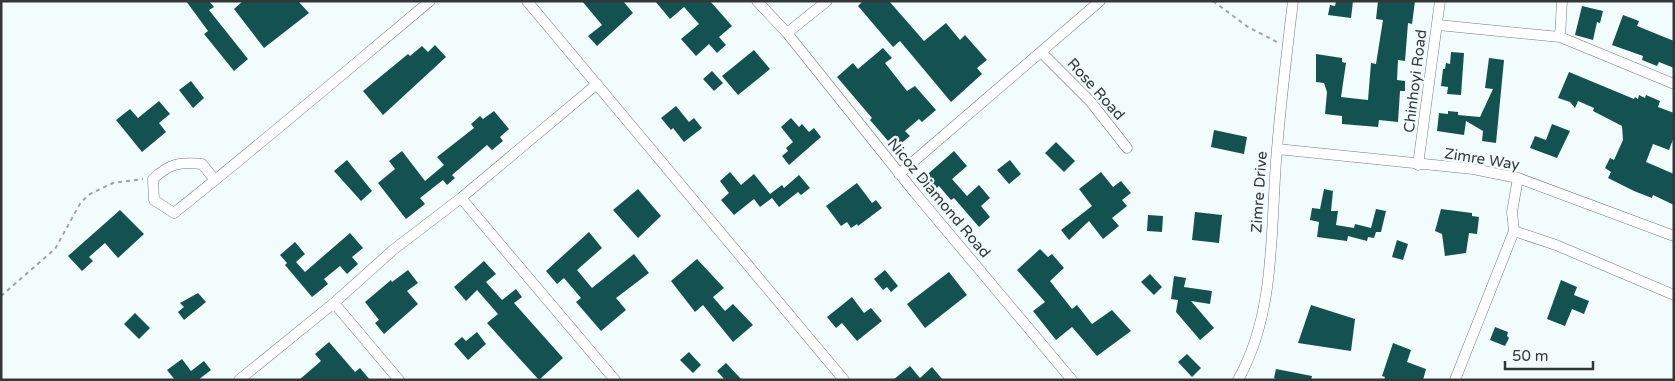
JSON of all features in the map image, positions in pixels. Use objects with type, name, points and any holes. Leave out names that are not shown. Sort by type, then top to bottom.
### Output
[{"type":"street","points":[[215,180],[202,164],[180,162],[162,170],[153,179],[154,200],[174,213],[215,180],[430,1]]},
{"type":"street","points":[[527,1],[844,380]]},
{"type":"street","name":"Nicoz Diamond Road","points":[[757,1],[787,33],[899,174],[1072,380]]},
{"type":"street","points":[[787,33],[827,1]]},
{"type":"street","points":[[899,174],[1100,1]]},
{"type":"street","name":"Zimre Drive","points":[[1238,380],[1250,359],[1267,295],[1277,149],[1292,1]]},
{"type":"street","name":"Chinhoyi Road","points":[[1418,165],[1440,1]]},
{"type":"street","points":[[1560,37],[1562,1]]},
{"type":"street","points":[[1438,25],[1560,37],[1674,84]]},
{"type":"street","name":"Rose Road","points":[[1041,52],[1090,101],[1127,148]]},
{"type":"street","points":[[238,380],[334,303],[393,250],[461,198],[597,84]]},
{"type":"street","name":"Zimre Way","points":[[1277,149],[1418,165],[1473,169],[1518,178],[1674,236]]},
{"type":"street","points":[[1454,380],[1514,231],[1512,212],[1518,178]]},
{"type":"street","points":[[461,198],[615,380]]},
{"type":"street","points":[[1514,231],[1556,246],[1674,295]]},
{"type":"street","points":[[334,303],[399,380]]},
{"type":"path","points":[[1213,1],[1248,27],[1288,47]]},
{"type":"path","points":[[1,296],[55,249],[81,202],[90,194],[102,187],[123,181],[153,179]]},
{"type":"building","points":[[186,1],[209,1],[214,7],[209,10],[248,59],[234,71],[204,34],[208,31]]},
{"type":"building","points":[[243,1],[298,1],[309,13],[264,48],[234,9]]},
{"type":"building","points":[[582,1],[623,1],[633,13],[597,46],[588,36],[602,25]]},
{"type":"building","points":[[655,1],[710,1],[732,26],[719,37],[726,45],[717,53],[709,44],[696,56],[681,39],[699,24],[684,7],[670,19]]},
{"type":"building","points":[[863,1],[889,1],[924,41],[946,23],[960,40],[965,35],[987,60],[977,68],[982,74],[951,102],[900,41],[893,47],[858,6]]},
{"type":"building","points":[[1336,1],[1353,1],[1351,18],[1328,15],[1330,5],[1335,6]]},
{"type":"building","points":[[1378,1],[1415,1],[1412,24],[1408,23],[1405,61],[1398,60],[1397,80],[1405,81],[1405,91],[1400,91],[1398,122],[1379,120],[1378,127],[1342,124],[1342,116],[1325,114],[1327,92],[1324,83],[1316,82],[1316,54],[1342,58],[1342,62],[1346,63],[1341,97],[1368,100],[1371,63],[1376,64],[1383,20],[1376,19]]},
{"type":"building","points":[[1582,6],[1603,11],[1600,23],[1597,22],[1593,40],[1575,35]]},
{"type":"building","points":[[1623,15],[1639,21],[1637,26],[1674,41],[1674,68],[1659,62],[1657,66],[1642,60],[1643,56],[1612,45]]},
{"type":"building","points":[[435,45],[446,57],[383,115],[363,91],[408,54],[410,56],[422,46],[428,52]]},
{"type":"building","points":[[883,48],[892,58],[885,63],[907,91],[915,86],[936,110],[922,122],[919,119],[905,131],[910,136],[898,146],[892,140],[889,142],[870,120],[872,118],[837,77],[853,63],[858,69]]},
{"type":"building","points":[[754,50],[770,69],[738,95],[722,76]]},
{"type":"building","points":[[1451,52],[1464,53],[1461,95],[1447,94],[1448,87],[1441,86],[1443,69],[1445,69],[1446,63],[1450,64]]},
{"type":"building","points":[[1489,58],[1504,60],[1496,143],[1482,141],[1483,131],[1466,121],[1464,135],[1437,131],[1439,113],[1448,114],[1448,111],[1458,112],[1458,115],[1480,117],[1493,89],[1485,88]]},
{"type":"building","points":[[712,71],[723,83],[714,91],[703,79]]},
{"type":"building","points":[[1569,72],[1634,99],[1635,97],[1638,99],[1639,95],[1645,98],[1646,95],[1660,101],[1658,107],[1674,113],[1674,137],[1669,150],[1653,144],[1646,162],[1674,174],[1674,205],[1653,195],[1652,198],[1634,191],[1608,178],[1611,172],[1605,168],[1610,158],[1614,160],[1623,140],[1622,126],[1593,111],[1594,108],[1578,101],[1575,108],[1570,102],[1558,98]]},
{"type":"building","points":[[191,81],[204,98],[193,108],[179,90]]},
{"type":"building","points":[[159,101],[170,114],[159,123],[166,132],[142,152],[116,120],[130,109],[138,118]]},
{"type":"building","points":[[676,106],[689,122],[694,118],[702,128],[684,142],[673,128],[671,130],[661,118]]},
{"type":"building","points":[[494,111],[509,129],[500,137],[503,141],[492,150],[487,145],[452,175],[455,178],[447,185],[443,180],[420,198],[425,204],[406,219],[378,183],[395,169],[389,161],[402,151],[425,181],[444,165],[437,157],[474,128],[471,124],[480,116],[483,119]]},
{"type":"building","points":[[791,118],[799,127],[802,124],[809,132],[814,128],[821,137],[789,165],[782,156],[788,151],[786,148],[793,142],[781,127]]},
{"type":"building","points":[[1552,124],[1570,131],[1557,158],[1530,148],[1535,136],[1546,140]]},
{"type":"building","points":[[1214,130],[1247,137],[1244,154],[1211,147]]},
{"type":"building","points":[[1056,142],[1075,161],[1064,172],[1045,153]]},
{"type":"building","points":[[954,151],[967,166],[952,179],[967,196],[979,185],[990,198],[981,206],[990,217],[979,227],[954,198],[951,200],[939,186],[932,192],[921,180]]},
{"type":"building","points":[[347,160],[372,191],[361,201],[334,171]]},
{"type":"building","points":[[1010,160],[1021,174],[1009,184],[997,170]]},
{"type":"building","points":[[730,172],[741,185],[754,174],[770,194],[782,185],[784,188],[799,175],[810,188],[801,195],[798,192],[779,207],[772,198],[760,207],[754,199],[734,215],[721,200],[729,193],[720,181]]},
{"type":"building","points":[[1101,172],[1113,187],[1121,181],[1131,193],[1122,200],[1127,206],[1112,218],[1119,226],[1103,239],[1089,221],[1069,240],[1061,230],[1092,206],[1079,189]]},
{"type":"building","points":[[857,183],[872,203],[876,200],[882,208],[858,226],[857,224],[851,228],[847,222],[841,226],[826,206]]},
{"type":"building","points":[[638,189],[661,216],[638,238],[613,210]]},
{"type":"building","points":[[1324,189],[1333,191],[1331,211],[1338,211],[1336,225],[1354,228],[1355,224],[1371,228],[1376,209],[1386,211],[1381,232],[1376,232],[1374,238],[1368,237],[1367,241],[1348,236],[1347,241],[1317,237],[1319,222],[1310,220],[1312,208],[1320,209]]},
{"type":"building","points":[[1441,209],[1472,213],[1472,216],[1479,217],[1477,234],[1469,233],[1466,253],[1445,256],[1442,234],[1435,231]]},
{"type":"building","points":[[120,210],[144,234],[118,258],[105,243],[89,257],[93,261],[82,271],[68,256]]},
{"type":"building","points":[[1195,212],[1222,215],[1219,243],[1192,240]]},
{"type":"building","points":[[1148,215],[1163,216],[1162,232],[1147,231]]},
{"type":"building","points":[[589,232],[602,248],[577,270],[592,288],[634,254],[649,273],[616,298],[626,310],[601,331],[576,302],[581,298],[564,278],[557,284],[546,271]]},
{"type":"building","points":[[350,233],[363,248],[352,257],[358,264],[347,274],[340,266],[324,279],[328,284],[312,297],[285,265],[287,263],[280,255],[295,242],[305,254],[296,262],[305,272]]},
{"type":"building","points":[[1397,240],[1408,244],[1403,260],[1392,257]]},
{"type":"building","points":[[1040,249],[1048,257],[1052,254],[1064,268],[1050,281],[1072,309],[1077,305],[1092,324],[1112,310],[1131,331],[1097,356],[1072,327],[1056,340],[1033,311],[1045,302],[1017,270]]},
{"type":"building","points":[[697,259],[724,288],[713,297],[725,311],[733,304],[753,325],[733,342],[703,305],[695,312],[671,281]]},
{"type":"building","points":[[484,261],[496,274],[486,282],[502,300],[516,289],[522,297],[514,303],[563,358],[539,380],[487,323],[498,314],[477,290],[466,301],[454,287]]},
{"type":"building","points":[[408,270],[418,283],[407,291],[418,304],[384,334],[375,323],[379,320],[365,302],[391,280],[392,282]]},
{"type":"building","points":[[885,270],[898,286],[891,292],[887,287],[883,290],[874,279]]},
{"type":"building","points":[[949,272],[967,295],[925,328],[907,304]]},
{"type":"building","points":[[1150,274],[1162,287],[1154,295],[1141,282]]},
{"type":"building","points":[[1174,276],[1186,278],[1184,287],[1212,291],[1210,304],[1191,301],[1214,328],[1200,340],[1176,312],[1178,300],[1171,299]]},
{"type":"building","points":[[1561,280],[1577,287],[1574,295],[1589,301],[1584,314],[1572,309],[1565,326],[1547,319]]},
{"type":"building","points":[[198,293],[206,302],[184,320],[178,312],[184,307],[180,303]]},
{"type":"building","points":[[852,297],[864,313],[871,308],[882,321],[857,341],[842,323],[836,328],[827,317]]},
{"type":"building","points":[[1311,305],[1355,319],[1351,351],[1298,343]]},
{"type":"building","points":[[135,313],[150,328],[139,339],[124,324]]},
{"type":"building","points":[[1495,327],[1508,332],[1507,336],[1509,338],[1505,346],[1490,340]]},
{"type":"building","points":[[477,332],[486,344],[468,360],[454,344],[462,337],[466,341]]},
{"type":"building","points":[[329,342],[355,372],[360,368],[370,380],[299,380],[321,361],[315,354]]},
{"type":"building","points":[[1393,343],[1411,350],[1407,362],[1426,369],[1423,380],[1384,380],[1385,377],[1382,376]]},
{"type":"building","points":[[689,352],[701,365],[693,373],[680,360]]},
{"type":"building","points":[[1187,354],[1201,368],[1192,377],[1178,362]]},
{"type":"building","points":[[182,359],[191,371],[204,361],[211,370],[198,380],[175,380],[167,370]]},
{"type":"building","points":[[726,363],[742,380],[725,380],[717,371]]},
{"type":"building","points":[[910,366],[920,378],[932,367],[943,380],[893,380]]},
{"type":"building","points":[[1276,369],[1312,376],[1311,380],[1278,380],[1274,378]]}]
